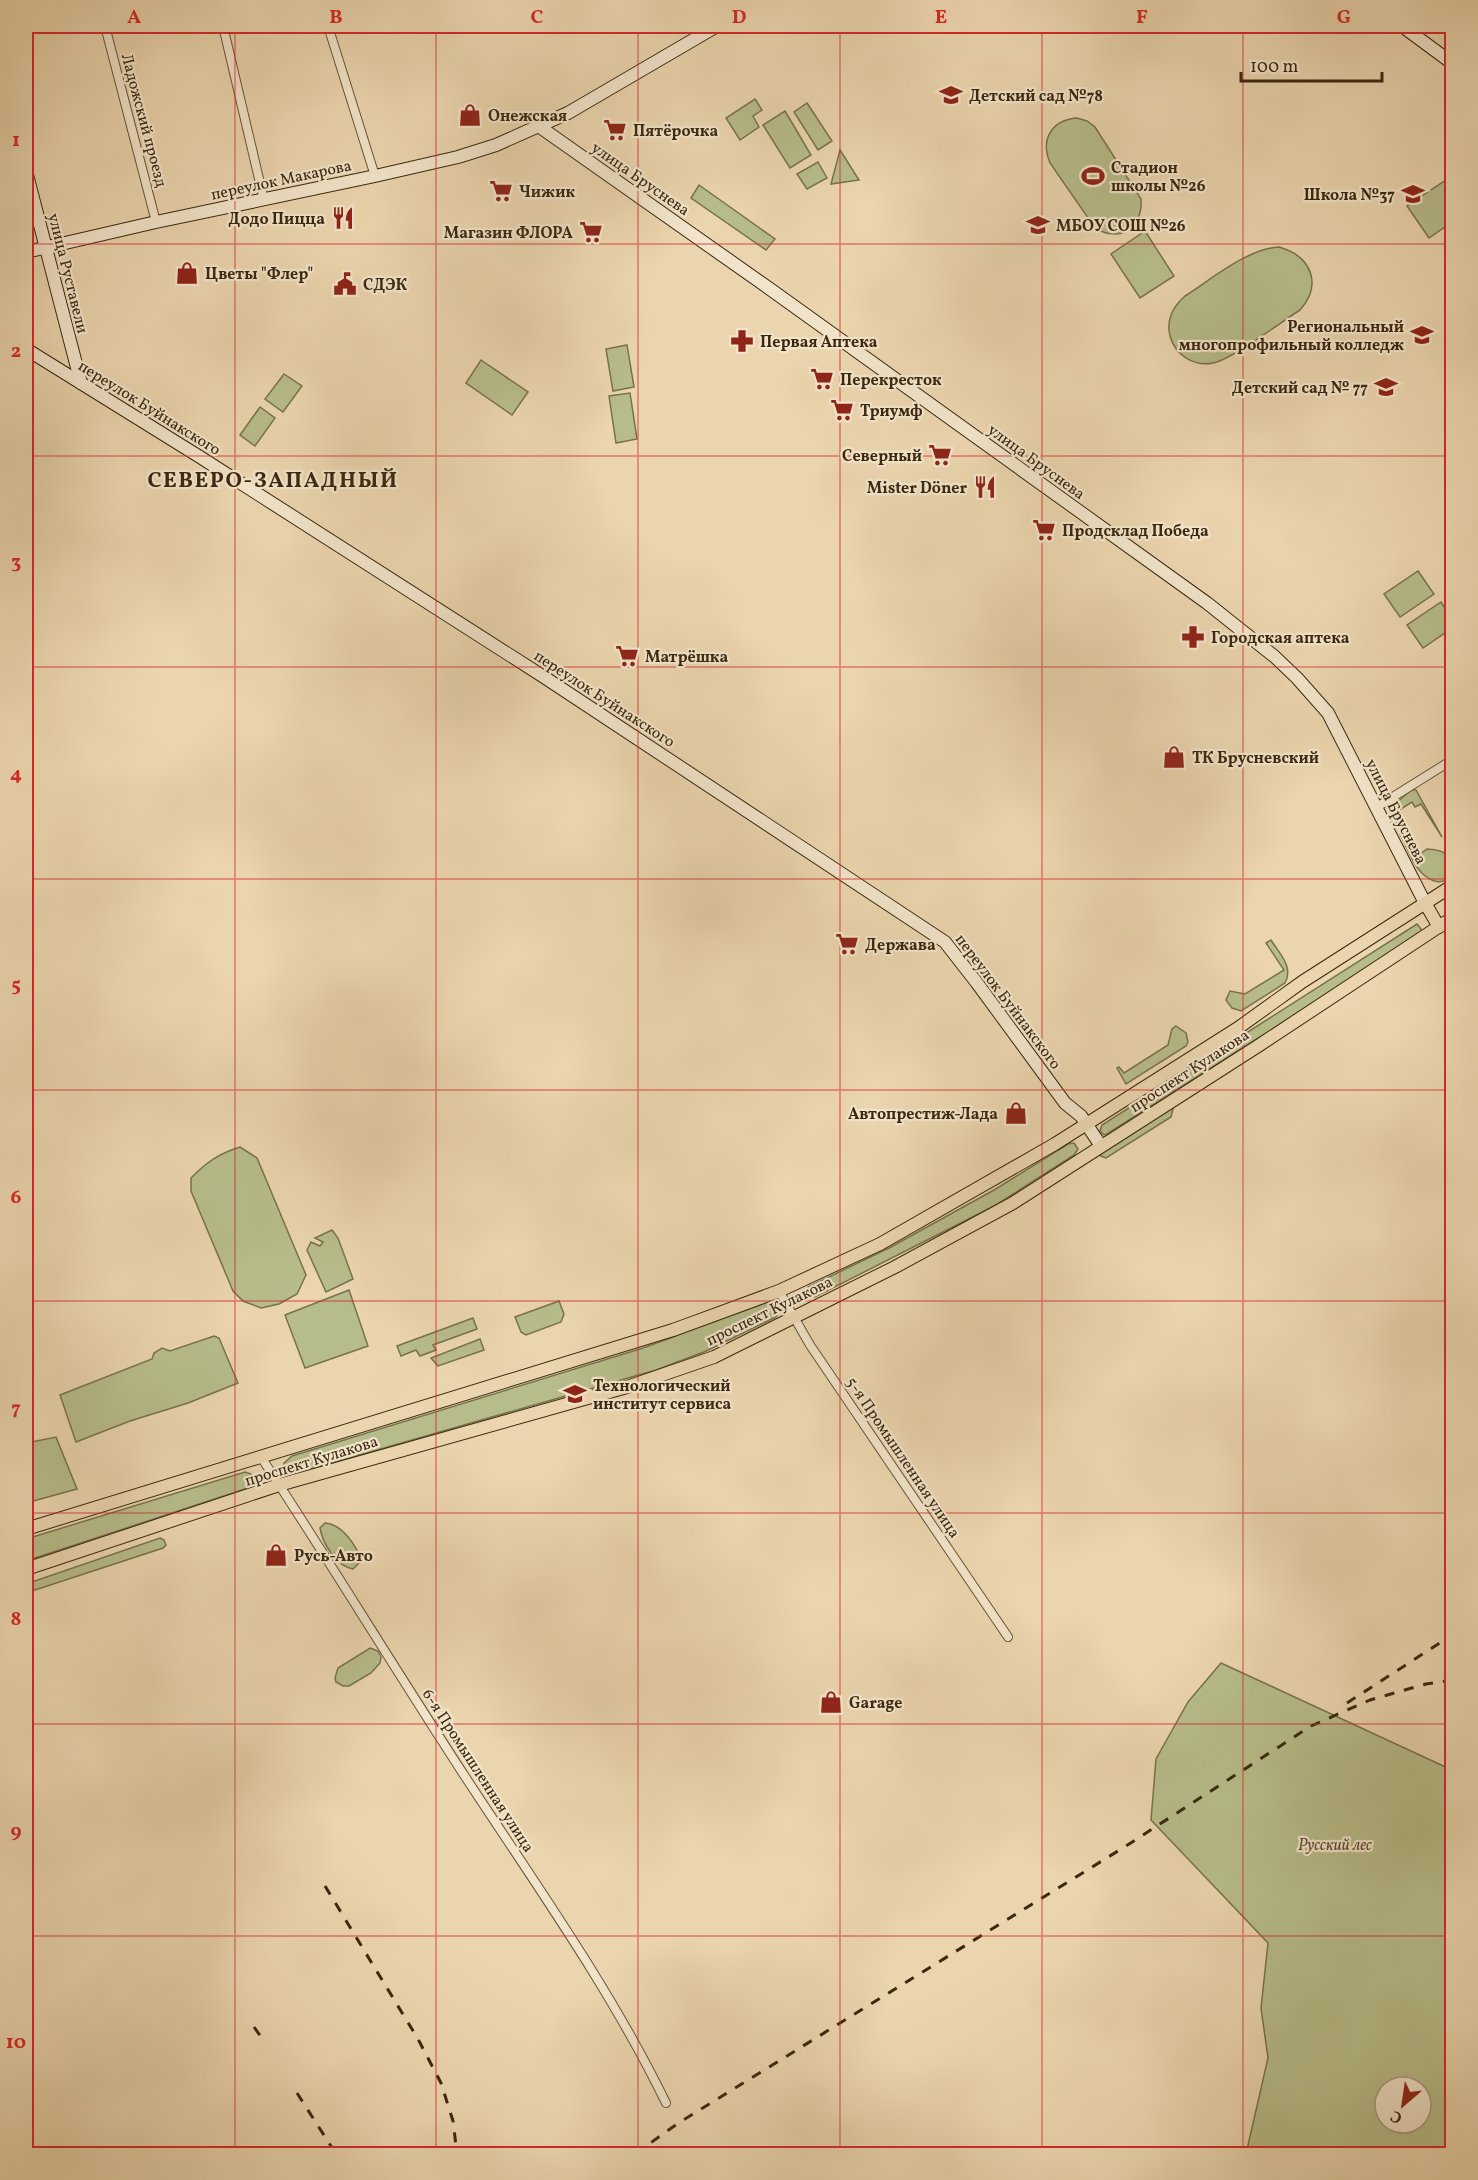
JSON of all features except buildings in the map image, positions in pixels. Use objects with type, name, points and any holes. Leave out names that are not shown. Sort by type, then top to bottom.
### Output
[{"type":"main road","name":"проспект Кулакова","points":[[26,1529],[673,1330],[779,1291],[916,1225],[1087,1125],[1238,1028],[1302,982],[1452,886]]},
{"type":"main road","points":[[1425,903],[1439,927]]},
{"type":"main road","name":"проспект Кулакова","points":[[26,1569],[279,1485],[627,1387],[714,1357],[978,1223],[1258,1046],[1452,918]]},
{"type":"street","name":"Ладожский проезд","points":[[105,26],[156,222]]},
{"type":"street","points":[[223,26],[264,200]]},
{"type":"street","points":[[328,26],[375,176]]},
{"type":"street","name":"переулок Макарова","points":[[26,252],[477,152],[540,127],[593,99],[717,26]]},
{"type":"street","points":[[1402,26],[1452,63]]},
{"type":"street","name":"улица Бруснева","points":[[540,127],[1207,603],[1272,654],[1328,713],[1425,903]]},
{"type":"street","name":"улица Руставели","points":[[26,171],[81,383]]},
{"type":"street","name":"переулок Буйнакского","points":[[26,349],[535,671],[945,942],[1065,1103],[1081,1116],[1101,1146]]},
{"type":"street","points":[[1377,807],[1452,760]]},
{"type":"street","name":"5-я Промышленная улица","points":[[779,1291],[793,1318],[1008,1637]]},
{"type":"street","name":"6-я Промышленная улица","points":[[261,1457],[393,1666],[564,1927],[636,2045],[666,2103]]},
{"type":"green space","points":[[755,99],[762,110],[753,116],[759,127],[740,140],[726,118]]},
{"type":"green space","points":[[807,103],[832,141],[818,150],[794,112]]},
{"type":"green space","points":[[785,111],[811,155],[790,168],[763,125]]},
{"type":"green space","name":"Стадион школы №26","points":[[1077,118],[1095,127],[1141,199],[1141,209],[1134,225],[1121,233],[1113,234],[1095,228],[1050,163],[1046,146],[1050,132],[1061,122]]},
{"type":"green space","points":[[840,150],[859,180],[831,184]]},
{"type":"green space","points":[[818,162],[827,178],[807,189],[797,174]]},
{"type":"green space","points":[[1452,176],[1452,222],[1429,238],[1407,206]]},
{"type":"green space","points":[[699,185],[775,239],[766,250],[691,198]]},
{"type":"green space","points":[[1145,231],[1174,276],[1140,298],[1111,254]]},
{"type":"green space","points":[[1279,247],[1299,257],[1310,272],[1311,290],[1300,310],[1243,348],[1213,363],[1199,363],[1181,354],[1170,336],[1169,324],[1174,309],[1181,300],[1243,259],[1267,249]]},
{"type":"green space","points":[[627,345],[634,387],[613,391],[606,349]]},
{"type":"green space","points":[[481,360],[528,392],[512,415],[466,383]]},
{"type":"green space","points":[[284,374],[302,386],[283,412],[265,399]]},
{"type":"green space","points":[[630,393],[637,439],[616,443],[609,396]]},
{"type":"green space","points":[[260,407],[275,418],[255,446],[240,435]]},
{"type":"green space","points":[[1418,571],[1434,594],[1400,617],[1384,594]]},
{"type":"green space","points":[[1441,602],[1452,619],[1452,628],[1423,648],[1407,625]]},
{"type":"green space","points":[[1412,790],[1416,790],[1442,837],[1421,804],[1415,807],[1412,802],[1396,812],[1400,821],[1394,823],[1393,812],[1397,804]]},
{"type":"green space","points":[[1403,832],[1420,854],[1427,849],[1441,851],[1450,857],[1454,864],[1449,878],[1434,881],[1420,871],[1413,862],[1400,834]]},
{"type":"green space","points":[[1417,924],[1424,933],[1107,1134],[1104,1135],[1100,1131],[1102,1125]]},
{"type":"green space","points":[[1271,940],[1287,966],[1285,983],[1241,1011],[1232,1008],[1226,1000],[1230,991],[1245,994],[1284,970],[1266,943]]},
{"type":"green space","points":[[1176,1026],[1186,1033],[1188,1042],[1186,1046],[1126,1084],[1117,1068],[1119,1067],[1124,1073],[1168,1045],[1172,1029]]},
{"type":"green space","points":[[1174,1104],[1171,1117],[1106,1158],[1096,1154]]},
{"type":"green space","points":[[1074,1143],[1078,1149],[1074,1155],[996,1205],[815,1297],[808,1294],[808,1287],[889,1248],[994,1190],[1068,1144]]},
{"type":"green space","points":[[240,1147],[257,1158],[306,1275],[297,1294],[279,1304],[261,1308],[243,1301],[233,1291],[191,1191],[191,1178],[202,1167],[213,1159]]},
{"type":"green space","points":[[332,1230],[338,1238],[353,1279],[326,1292],[307,1250],[311,1242],[320,1246],[323,1242],[315,1238]]},
{"type":"green space","points":[[349,1290],[368,1346],[305,1368],[285,1315]]},
{"type":"green space","points":[[559,1301],[564,1314],[561,1322],[526,1335],[521,1332],[515,1317]]},
{"type":"green space","points":[[769,1302],[776,1303],[779,1308],[774,1318],[704,1352],[656,1370],[297,1473],[288,1472],[285,1469],[284,1463],[292,1456],[643,1348]]},
{"type":"green space","points":[[473,1318],[477,1329],[433,1345],[436,1350],[420,1356],[416,1350],[401,1356],[397,1346]]},
{"type":"green space","points":[[214,1336],[219,1338],[238,1383],[76,1442],[60,1395],[152,1359],[154,1353],[162,1348],[170,1351]]},
{"type":"green space","points":[[480,1339],[484,1350],[438,1366],[431,1358]]},
{"type":"green space","points":[[56,1437],[77,1489],[26,1503],[26,1443]]},
{"type":"green space","points":[[245,1472],[251,1474],[252,1485],[248,1488],[26,1561],[26,1539]]},
{"type":"green space","points":[[325,1523],[343,1532],[356,1549],[361,1561],[353,1569],[341,1564],[327,1547],[320,1528]]},
{"type":"green space","points":[[160,1538],[166,1545],[163,1548],[26,1593],[26,1584]]},
{"type":"green space","points":[[370,1648],[378,1651],[381,1657],[380,1663],[371,1673],[349,1686],[336,1682],[338,1668]]},
{"type":"green space","name":"Русский лес","points":[[1221,1663],[1452,1770],[1452,2154],[1246,2154],[1268,2058],[1261,2008],[1268,1943],[1151,1820],[1156,1759],[1188,1702]]},
{"type":"railway","points":[[1347,1703],[1452,1635]]},
{"type":"railway","points":[[635,2154],[677,2124],[1126,1846],[1311,1726],[1370,1700],[1426,1684],[1452,1680]]},
{"type":"railway","points":[[325,1886],[418,2039],[441,2083],[453,2121],[457,2154]]},
{"type":"railway","points":[[254,2027],[264,2041]]},
{"type":"railway","points":[[297,2093],[336,2154]]},
{"type":"place","name":"Детский сад №78","points":[[951,95]]},
{"type":"place","name":"Онежская","points":[[470,115]]},
{"type":"place","name":"Пятёрочка","points":[[615,130]]},
{"type":"place","name":"Стадион школы №26","points":[[1093,176]]},
{"type":"place","name":"Чижик","points":[[501,191]]},
{"type":"place","name":"Школа №37","points":[[1413,194]]},
{"type":"place","name":"Додо Пицца","points":[[343,218]]},
{"type":"place","name":"МБОУ СОШ №26","points":[[1038,225]]},
{"type":"place","name":"Магазин ФЛОРА","points":[[591,232]]},
{"type":"place","name":"Цветы \"Флер\"","points":[[187,273]]},
{"type":"place","name":"СДЭК","points":[[345,284]]},
{"type":"place","name":"Региональный многопрофильный колледж","points":[[1422,335]]},
{"type":"place","name":"Первая Аптека","points":[[742,341]]},
{"type":"place","name":"Перекресток","points":[[822,379]]},
{"type":"place","name":"Детский сад № 77","points":[[1386,387]]},
{"type":"place","name":"Триумф","points":[[842,410]]},
{"type":"place","name":"Северный","points":[[940,455]]},
{"type":"place","name":"Mister Döner","points":[[985,487]]},
{"type":"place","name":"Продсклад Победа","points":[[1044,530]]},
{"type":"place","name":"Городская аптека","points":[[1193,637]]},
{"type":"place","name":"Матрёшка","points":[[627,656]]},
{"type":"place","name":"ТК Брусневский","points":[[1174,757]]},
{"type":"place","name":"Держава","points":[[847,944]]},
{"type":"place","name":"Автопрестиж-Лада","points":[[1016,1113]]},
{"type":"place","name":"Технологический институт сервиса","points":[[575,1394]]},
{"type":"place","name":"Русь-Авто","points":[[276,1555]]},
{"type":"place","name":"Garage","points":[[831,1702]]},
{"type":"district","name":"СЕВЕРО-ЗАПАДНЫЙ","points":[[273,479]]}]
